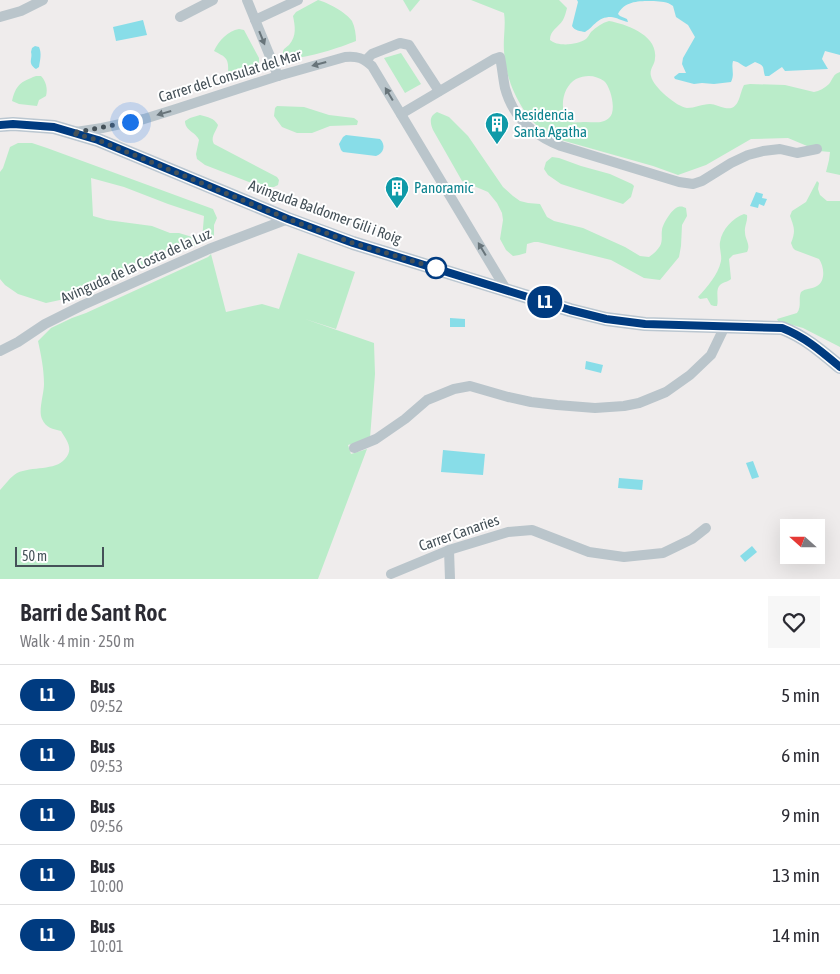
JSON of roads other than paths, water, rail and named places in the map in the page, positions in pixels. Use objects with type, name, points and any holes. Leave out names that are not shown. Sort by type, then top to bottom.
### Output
[{"type":"street","points":[[0,17],[22,11],[43,0]]},
{"type":"street","points":[[180,16],[213,0]]},
{"type":"street","points":[[247,0],[278,76]]},
{"type":"street","points":[[255,20],[298,0]]},
{"type":"street","points":[[439,92],[409,45],[400,43],[372,54],[366,60],[372,66],[507,290]]},
{"type":"street","name":"Carrer del Consulat del Mar","points":[[72,133],[144,119],[278,76],[346,57],[355,56],[366,60]]},
{"type":"street","points":[[401,114],[500,56],[505,88],[511,105],[527,126],[536,134],[547,141],[561,146],[679,182],[694,184],[731,163],[748,155],[763,151],[780,149],[797,153],[817,149]]},
{"type":"street","name":"Avinguda Baldomer Gili i Roig","points":[[0,125],[54,127],[98,140],[288,219],[353,243],[570,310],[606,319],[645,324],[782,328],[812,344],[840,367]]},
{"type":"street","name":"Avinguda de la Costa de la Luz","points":[[0,351],[18,342],[45,324],[83,305],[210,249],[288,219]]},
{"type":"street","points":[[354,448],[376,438],[427,400],[454,389],[470,386],[508,397],[556,406],[595,408],[639,403],[666,392],[690,375],[711,355],[725,326]]},
{"type":"street","name":"Carrer Canaries","points":[[391,574],[449,550],[508,532],[532,530],[589,552],[624,558],[663,553],[692,539],[706,528]]},
{"type":"street","points":[[449,550],[450,579]]},
{"type":"water","points":[[577,0],[840,0],[840,55],[825,51],[822,59],[828,69],[785,71],[782,67],[769,76],[765,76],[763,67],[758,63],[755,62],[746,67],[733,61],[731,82],[694,84],[675,79],[674,77],[679,73],[686,73],[682,64],[683,58],[695,37],[688,25],[676,17],[673,6],[668,3],[654,1],[634,2],[621,9],[618,14],[627,19],[628,22],[613,17],[606,17],[599,20],[585,32],[576,30],[572,26]]},
{"type":"water","points":[[143,20],[147,35],[116,41],[113,27]]},
{"type":"water","points":[[35,46],[39,47],[41,55],[39,67],[36,69],[31,61],[32,48]]},
{"type":"water","points":[[346,135],[380,139],[383,144],[382,151],[376,156],[343,152],[339,144]]},
{"type":"water","points":[[756,192],[763,194],[762,198],[767,199],[764,206],[759,204],[758,208],[750,206]]},
{"type":"water","points":[[450,318],[465,319],[465,327],[450,327]]},
{"type":"water","points":[[586,361],[603,365],[601,373],[585,369]]},
{"type":"water","points":[[443,450],[485,454],[483,475],[441,472]]},
{"type":"water","points":[[753,461],[759,477],[752,479],[746,463]]},
{"type":"water","points":[[619,478],[643,480],[642,490],[618,488]]},
{"type":"water","points":[[752,546],[757,552],[745,562],[740,556]]},
{"type":"place","name":"Residencia Santa Agatha","points":[[497,145]]},
{"type":"place","name":"Panoramic","points":[[397,209]]}]
